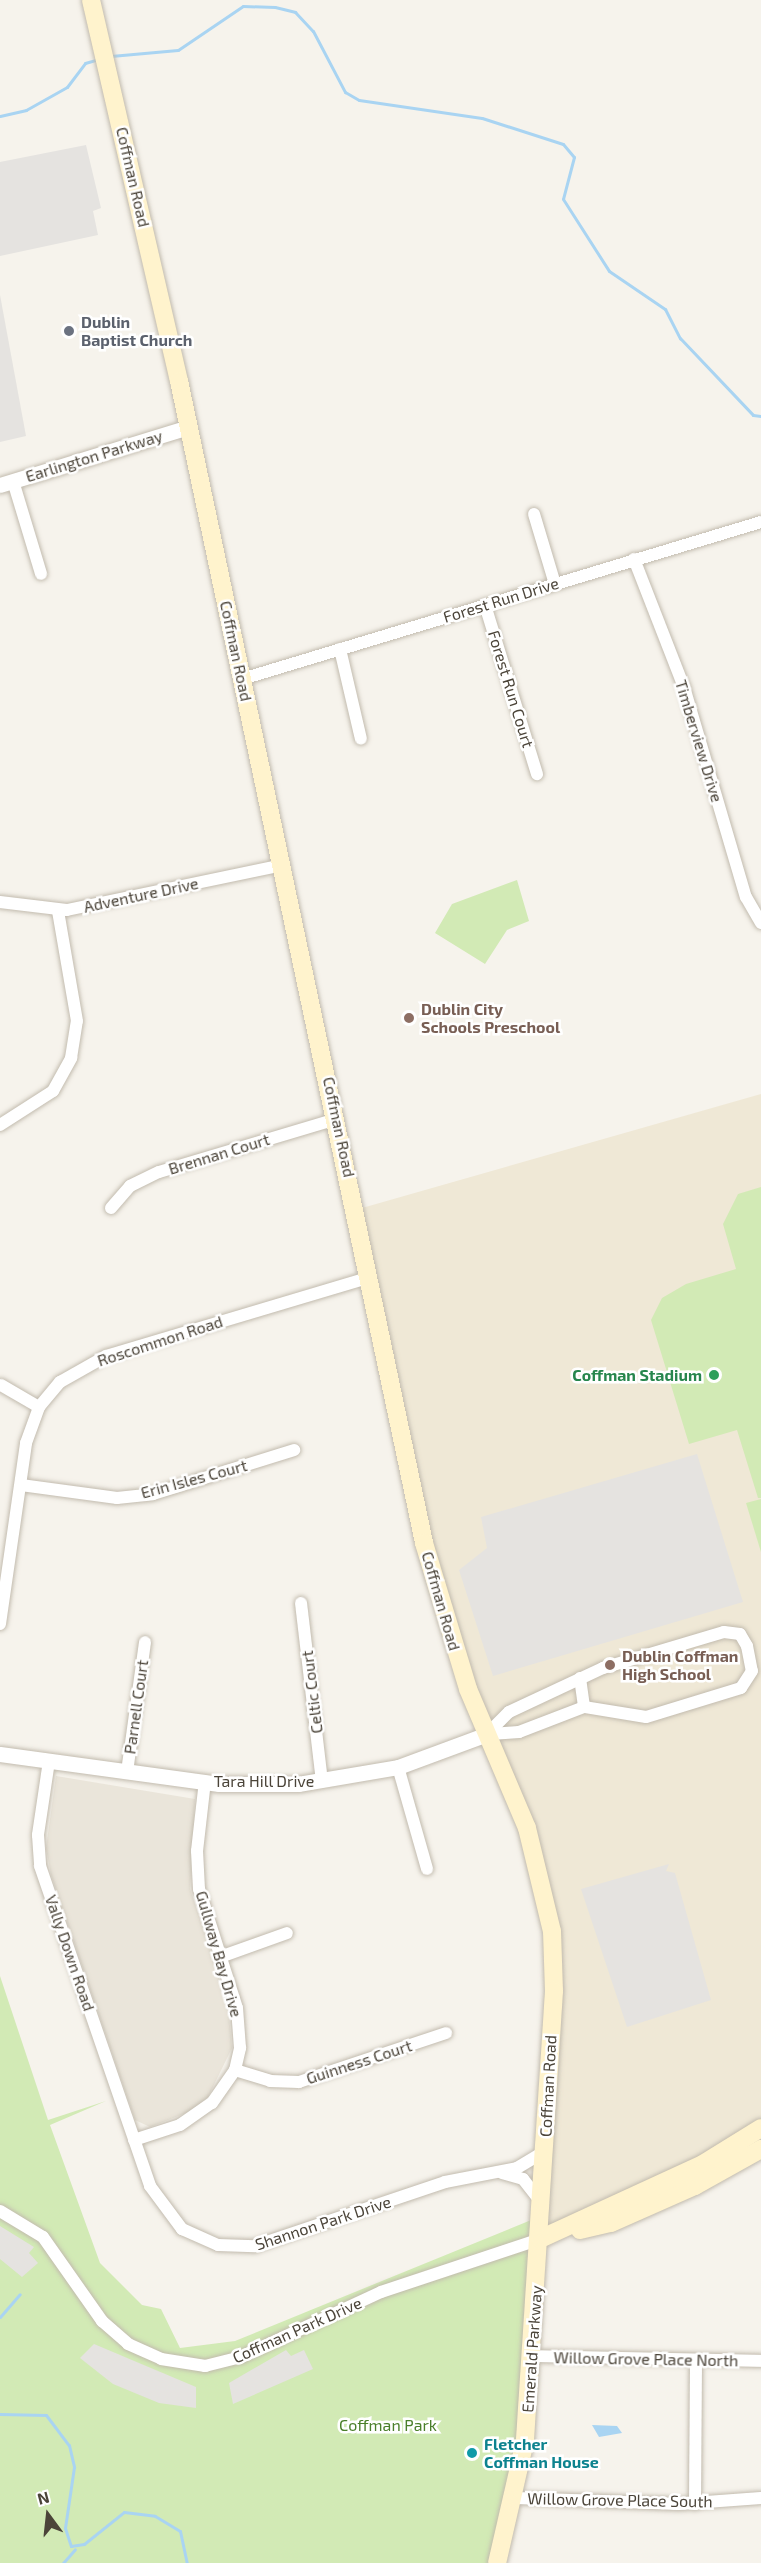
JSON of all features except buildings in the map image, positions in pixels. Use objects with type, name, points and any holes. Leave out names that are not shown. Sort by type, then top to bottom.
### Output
[{"type":"main road","name":"Coffman Road","points":[[95,3],[337,1119],[368,1278],[439,1603],[487,1734],[527,1828],[552,1931],[554,1991],[540,2239]]},
{"type":"main road","points":[[540,2239],[703,2164],[761,2128]]},
{"type":"main road","points":[[540,2239],[611,2223],[695,2186],[761,2149]]},
{"type":"main road","name":"Emerald Parkway","points":[[497,2563],[516,2498],[531,2356],[540,2239]]},
{"type":"street","name":"Earlington Parkway","points":[[6,483],[188,427]]},
{"type":"street","points":[[6,483],[41,574]]},
{"type":"street","points":[[534,514],[555,584]]},
{"type":"street","name":"Forest Run Drive","points":[[242,678],[761,522]]},
{"type":"street","name":"Timberview Drive","points":[[634,559],[684,687],[746,897],[761,923]]},
{"type":"street","name":"Forest Run Court","points":[[485,605],[537,774]]},
{"type":"street","points":[[340,649],[361,739]]},
{"type":"street","name":"Adventure Drive","points":[[0,902],[58,911],[282,865]]},
{"type":"street","points":[[0,1125],[29,1111],[52,1091],[71,1058],[77,1021],[58,911]]},
{"type":"street","name":"Brennan Court","points":[[111,1208],[130,1186],[159,1172],[337,1119]]},
{"type":"street","name":"Roscommon Road","points":[[0,1624],[26,1443],[39,1407],[60,1382],[105,1356],[368,1278]]},
{"type":"street","points":[[1,1385],[39,1407]]},
{"type":"street","name":"Erin Isles Court","points":[[21,1485],[117,1498],[153,1494],[294,1450]]},
{"type":"street","name":"Celtic Court","points":[[301,1603],[322,1781]]},
{"type":"street","points":[[729,1631],[743,1637],[753,1667],[741,1688],[654,1716],[584,1707],[519,1732],[487,1734],[509,1712],[580,1678],[729,1631]]},
{"type":"street","name":"Parnell Court","points":[[127,1772],[145,1642]]},
{"type":"street","points":[[580,1678],[584,1707]]},
{"type":"street","name":"Tara Hill Drive","points":[[0,1754],[205,1781],[322,1781],[398,1767],[487,1734]]},
{"type":"street","name":"Vally Down Road","points":[[50,1761],[38,1835],[40,1866],[134,2140]]},
{"type":"street","points":[[398,1767],[427,1869]]},
{"type":"street","name":"Gullway Bay Drive","points":[[205,1781],[197,1871],[240,2026],[235,2070]]},
{"type":"street","points":[[220,1957],[288,1933]]},
{"type":"street","name":"Guinness Court","points":[[235,2070],[270,2081],[299,2082],[446,2033]]},
{"type":"street","points":[[134,2140],[198,2115],[235,2070]]},
{"type":"street","name":"Shannon Park Drive","points":[[134,2140],[150,2186],[168,2217],[202,2240],[242,2248],[445,2182],[523,2166],[545,2151]]},
{"type":"street","name":"Shannon Park Drive","points":[[495,2172],[521,2178],[542,2205]]},
{"type":"street","name":"Coffman Park Drive","points":[[0,2211],[43,2237],[102,2320],[128,2344],[161,2359],[205,2366],[241,2357],[381,2292],[540,2239]]},
{"type":"street","name":"Willow Grove Place North","points":[[531,2356],[761,2361]]},
{"type":"street","points":[[695,2504],[696,2360]]},
{"type":"street","name":"Willow Grove Place South","points":[[516,2498],[695,2504],[761,2498]]},
{"type":"shaded area","points":[[86,145],[101,208],[93,211],[98,235],[0,256],[0,162]]},
{"type":"shaded area","points":[[0,295],[26,436],[0,442]]},
{"type":"shaded area","name":"Dublin Coffman High School","points":[[761,1094],[761,2128],[540,2239],[549,1910],[451,1641],[355,1210]]},
{"type":"shaded area","points":[[697,1454],[743,1602],[493,1676],[459,1570],[487,1548],[481,1517]]},
{"type":"shaded area","points":[[56,1776],[195,1799],[190,1889],[228,2005],[232,2048],[208,2097],[191,2111],[150,2127],[135,2120],[51,1875],[46,1848]]},
{"type":"shaded area","points":[[669,1864],[666,1871],[675,1873],[711,2000],[627,2027],[581,1889]]},
{"type":"shaded area","points":[[0,2226],[34,2247],[29,2253],[38,2263],[22,2277],[0,2259]]},
{"type":"shaded area","points":[[94,2344],[196,2387],[196,2408],[159,2403],[113,2384],[80,2358]]},
{"type":"shaded area","points":[[286,2350],[291,2356],[304,2350],[313,2369],[233,2404],[229,2383]]},
{"type":"green space","points":[[517,880],[529,921],[507,930],[485,964],[435,933],[452,904]]},
{"type":"green space","name":"Coffman Stadium","points":[[761,1187],[761,1498],[758,1498],[737,1430],[689,1444],[651,1320],[662,1298],[686,1284],[736,1269],[723,1224],[738,1194]]},
{"type":"green space","points":[[761,1499],[761,1552],[746,1503]]},
{"type":"green space","name":"Coffman Park","points":[[0,1976],[48,2120],[106,2101],[50,2125],[100,2263],[142,2305],[161,2309],[180,2348],[235,2341],[541,2216],[531,2356],[497,2563],[0,2563]]},
{"type":"water","points":[[592,2425],[617,2426],[622,2433],[599,2437]]},
{"type":"waterway","points":[[111,56],[178,50],[243,6],[275,7],[295,12],[313,31],[345,92],[359,100],[482,118],[563,144],[574,157],[563,199],[609,271],[665,309],[680,338],[753,415],[761,416]]},
{"type":"waterway","points":[[0,116],[26,110],[67,87],[85,63],[99,59]]},
{"type":"waterway","points":[[0,2317],[20,2294]]},
{"type":"waterway","points":[[0,2414],[46,2415],[69,2445],[74,2467],[65,2528],[71,2546],[84,2544],[124,2512],[155,2516],[180,2531],[187,2563]]},
{"type":"waterway","points":[[63,2563],[75,2549]]},
{"type":"place","name":"Dublin Baptist Church","points":[[69,331]]},
{"type":"place","name":"Dublin City Schools Preschool","points":[[409,1018]]},
{"type":"place","name":"Coffman Stadium","points":[[714,1375]]},
{"type":"place","name":"Dublin Coffman High School","points":[[610,1665]]},
{"type":"place","name":"Fletcher Coffman House","points":[[472,2453]]}]
